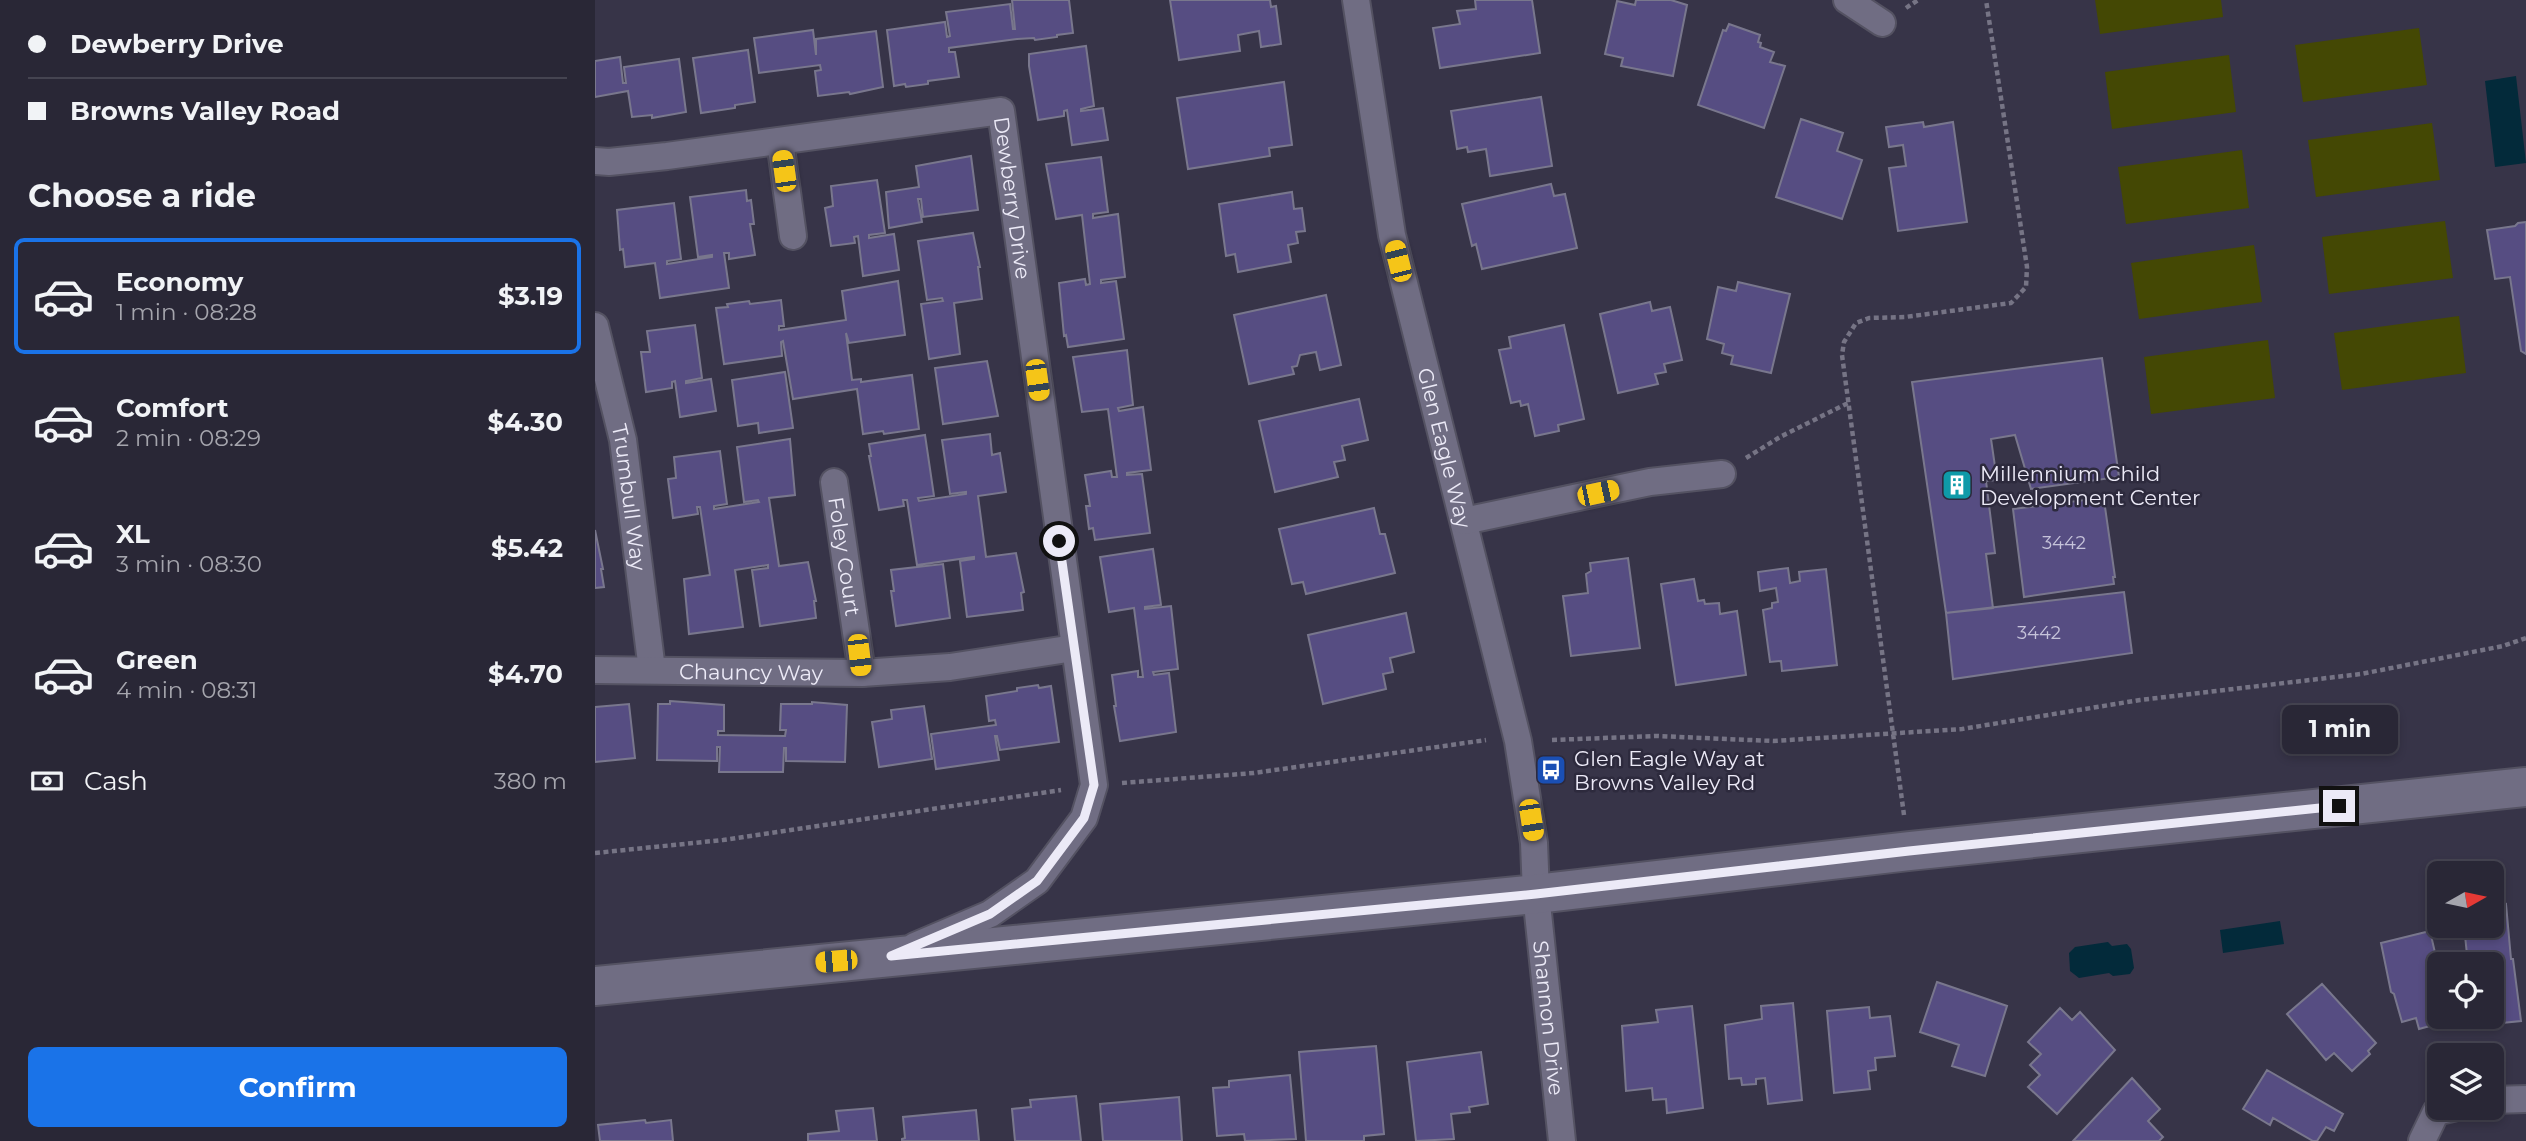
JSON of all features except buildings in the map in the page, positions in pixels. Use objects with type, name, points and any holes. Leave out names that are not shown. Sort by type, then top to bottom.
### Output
[{"type":"main road","points":[[595,985],[1536,894],[1909,851],[2526,787]]},
{"type":"street","name":"Glen Eagle Way","points":[[1356,0],[1392,234],[1518,741],[1534,843],[1536,894]]},
{"type":"street","points":[[1847,0],[1882,23]]},
{"type":"street","name":"Dewberry Drive","points":[[595,161],[632,160],[1001,111],[1074,648]]},
{"type":"street","points":[[780,141],[793,236]]},
{"type":"street","name":"Trumbull Way","points":[[595,326],[623,440],[652,670]]},
{"type":"street","points":[[1464,521],[1650,482],[1721,474]]},
{"type":"street","name":"Foley Court","points":[[834,482],[862,673]]},
{"type":"street","points":[[891,956],[990,914],[1037,881],[1084,818],[1094,785],[1074,648]]},
{"type":"street","name":"Chauncy Way","points":[[595,670],[862,673],[950,667],[1074,648]]},
{"type":"street","name":"Shannon Drive","points":[[1536,894],[1562,1141]]},
{"type":"street","points":[[2504,1099],[2526,1098]]},
{"type":"street","points":[[2422,1141],[2433,1120]]},
{"type":"path","points":[[1909,851],[1842,355],[1844,342],[1856,323],[1869,318],[1905,317],[2011,303],[2026,287],[2027,267],[1986,0]]},
{"type":"path","points":[[1721,474],[1780,437],[1848,403]]},
{"type":"path","points":[[1552,740],[1657,736],[1773,741],[1962,729],[2140,700],[2361,674],[2503,646],[2526,638]]},
{"type":"path","points":[[595,853],[723,840],[1094,785],[1254,774],[1486,740]]},
{"type":"shaded area","points":[[2095,0],[2221,0],[2223,17],[2100,34]]},
{"type":"shaded area","points":[[2419,28],[2427,85],[2303,102],[2295,45]]},
{"type":"shaded area","points":[[2229,55],[2236,112],[2112,129],[2105,72]]},
{"type":"shaded area","points":[[2432,123],[2440,180],[2316,197],[2308,140]]},
{"type":"shaded area","points":[[2242,150],[2249,208],[2126,224],[2118,167]]},
{"type":"shaded area","points":[[2445,221],[2453,278],[2329,294],[2322,237]]},
{"type":"shaded area","points":[[2254,245],[2262,302],[2139,319],[2131,263]]},
{"type":"shaded area","points":[[2459,316],[2466,373],[2342,390],[2334,333]]},
{"type":"shaded area","points":[[2268,340],[2275,398],[2151,414],[2144,357]]},
{"type":"water","points":[[2516,76],[2526,163],[2495,167],[2485,81]]},
{"type":"water","points":[[2280,921],[2284,944],[2223,953],[2220,930]]},
{"type":"water","points":[[2108,942],[2112,946],[2127,944],[2131,949],[2134,968],[2130,974],[2113,976],[2109,973],[2079,978],[2070,971],[2069,953],[2075,947]]},
{"type":"place","name":"Millennium Child Development Center","points":[[1957,485]]},
{"type":"place","name":"Glen Eagle Way at Browns Valley Rd","points":[[1551,770]]},
{"type":"route","points":[[1059,541],[1094,785],[1084,818],[1037,881],[990,914],[891,956],[1536,894],[1909,851],[2339,806]]}]
